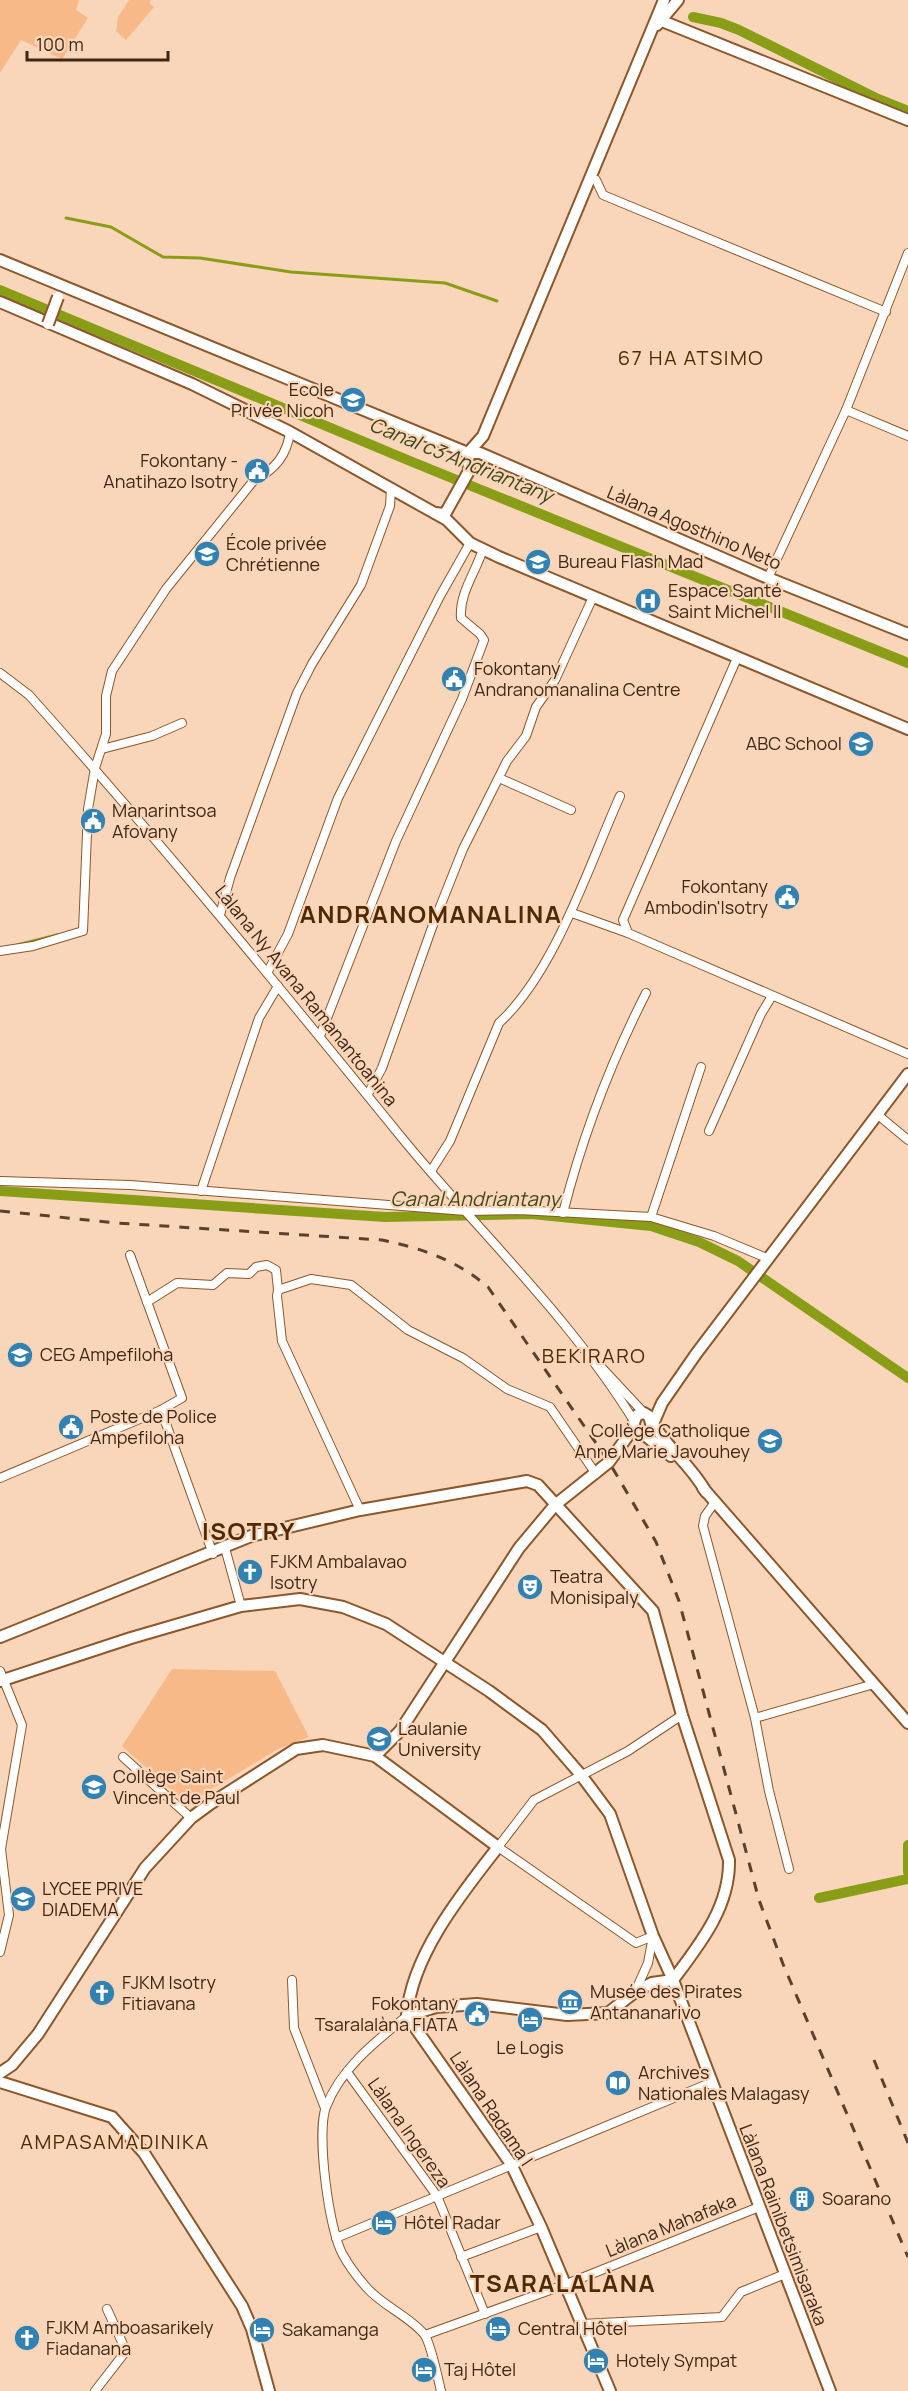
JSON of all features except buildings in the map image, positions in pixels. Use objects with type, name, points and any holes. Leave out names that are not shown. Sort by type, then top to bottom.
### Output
[{"type":"street","points":[[468,453],[483,436],[664,0]]},
{"type":"street","points":[[447,520],[471,467],[480,453],[662,21],[678,0]]},
{"type":"street","points":[[653,28],[662,21]]},
{"type":"street","points":[[662,21],[908,120]]},
{"type":"street","points":[[596,180],[603,195],[886,312]]},
{"type":"street","points":[[768,578],[846,410],[908,253]]},
{"type":"street","points":[[0,260],[468,453]]},
{"type":"street","points":[[38,318],[46,326],[48,324],[58,297],[52,283]]},
{"type":"street","points":[[0,302],[192,384],[290,432],[447,520],[470,543],[908,729]]},
{"type":"street","points":[[846,410],[908,436]]},
{"type":"street","points":[[0,951],[33,946],[83,931],[88,809],[94,768],[106,734],[106,696],[116,665],[174,579],[255,479],[270,472],[287,449],[290,432]]},
{"type":"street","points":[[468,453],[471,467]]},
{"type":"street","name":"Làlana Agosthino Neto","points":[[468,453],[480,453],[768,578],[908,634]]},
{"type":"street","points":[[220,915],[234,869],[297,693],[312,664],[361,585],[390,506],[391,488]]},
{"type":"street","points":[[435,513],[446,514],[460,491]]},
{"type":"street","points":[[267,973],[288,934],[338,798],[440,596],[470,543]]},
{"type":"street","points":[[320,1036],[396,841],[462,699],[484,640],[461,618],[460,610],[464,593],[483,549]]},
{"type":"street","points":[[368,1094],[382,1068],[434,922],[463,849],[507,761],[526,736],[536,707],[555,680],[593,597]]},
{"type":"street","points":[[628,933],[623,920],[737,658]]},
{"type":"street","name":"Làlana Ny Avana Ramanantoanina","points":[[0,673],[29,695],[94,768],[220,915],[431,1171],[580,1345]]},
{"type":"street","points":[[102,749],[152,736],[182,723]]},
{"type":"street","points":[[499,778],[571,810]]},
{"type":"street","points":[[431,1171],[450,1141],[498,1023],[514,1009],[572,913],[620,796]]},
{"type":"street","points":[[572,913],[628,933],[908,1054]]},
{"type":"street","points":[[201,1191],[259,1018],[278,986]]},
{"type":"street","points":[[563,1213],[572,1179],[626,1032],[646,993]]},
{"type":"street","points":[[709,1131],[761,1014],[772,996]]},
{"type":"street","points":[[651,1217],[701,1067]]},
{"type":"street","points":[[624,1443],[648,1431],[662,1403],[908,1074]]},
{"type":"street","points":[[879,1115],[908,1140]]},
{"type":"street","points":[[0,1181],[130,1185],[466,1211],[519,1210],[651,1217],[714,1236],[769,1259]]},
{"type":"street","points":[[0,1478],[161,1410],[182,1398],[130,1255]]},
{"type":"street","points":[[147,1302],[177,1282],[213,1285],[227,1273],[249,1274],[256,1267],[267,1264],[276,1270],[282,1341],[360,1510]]},
{"type":"street","points":[[278,1290],[311,1279],[351,1285],[408,1330],[463,1358],[507,1389],[550,1407],[596,1474]]},
{"type":"street","points":[[580,1345],[651,1418],[660,1436],[694,1471],[706,1492]]},
{"type":"street","points":[[580,1345],[614,1390],[634,1421],[636,1430],[674,1458],[706,1492],[908,1723]]},
{"type":"street","points":[[375,1756],[400,1731],[446,1664],[519,1548],[555,1505],[609,1462],[624,1443],[637,1415],[662,1403]]},
{"type":"street","points":[[161,1410],[213,1554]]},
{"type":"street","points":[[0,1637],[213,1554],[251,1536],[360,1510],[527,1481],[538,1485],[653,1611],[682,1715],[729,1860],[729,1881],[722,1906],[673,1980],[652,1983],[635,1992],[608,2013],[567,2015],[477,2004],[436,2007],[407,2016],[371,2044],[347,2072],[325,2108]]},
{"type":"street","points":[[715,1502],[705,1516],[704,1526],[755,1718],[769,1791],[789,1869]]},
{"type":"street","points":[[225,1548],[241,1606]]},
{"type":"street","name":"Làlana Rainibetsimisaraka","points":[[2,1677],[241,1606],[300,1599],[343,1607],[386,1624],[489,1691],[545,1733],[610,1814],[653,1936],[673,1980],[710,2083],[830,2391]]},
{"type":"street","points":[[0,1952],[9,1915],[1,1849],[22,1725],[2,1677]]},
{"type":"street","points":[[755,1718],[874,1684]]},
{"type":"street","points":[[407,2016],[409,1994],[451,1908],[534,1800],[627,1751],[682,1715]]},
{"type":"street","points":[[0,2073],[12,2065],[39,2034],[145,1868],[191,1818],[296,1749],[323,1745],[375,1756],[498,1847],[636,1943],[653,1936]]},
{"type":"street","points":[[123,1757],[191,1818]]},
{"type":"street","points":[[635,1992],[648,1963],[653,1936]]},
{"type":"street","points":[[292,1980],[294,2028],[325,2108],[323,2164],[336,2238],[342,2255],[368,2290],[425,2335],[441,2391]]},
{"type":"street","name":"Làlana Radama I","points":[[407,2016],[510,2164],[541,2227],[610,2391]]},
{"type":"street","name":"Làlana Ingereza","points":[[347,2072],[437,2196],[485,2314]]},
{"type":"street","points":[[0,2082],[112,2117],[120,2123],[144,2153],[243,2306],[252,2329],[269,2391]]},
{"type":"street","points":[[336,2238],[710,2083]]},
{"type":"street","name":"Làlana Mahafaka","points":[[425,2335],[564,2285],[759,2207]]},
{"type":"street","points":[[461,2257],[541,2227]]},
{"type":"street","points":[[581,2325],[722,2317],[741,2292],[785,2274]]},
{"type":"street","points":[[95,2391],[126,2351],[107,2309]]},
{"type":"shaded area","points":[[0,0],[79,0],[76,10],[88,18],[62,59],[21,40],[0,73]]},
{"type":"shaded area","points":[[129,0],[151,0],[149,3],[154,7],[126,40],[116,31],[118,17]]},
{"type":"shaded area","points":[[172,1669],[275,1671],[309,1737],[278,1749],[187,1804],[122,1746]]},
{"type":"waterway","points":[[693,17],[721,23],[739,30],[878,99],[908,111]]},
{"type":"waterway","points":[[66,218],[111,227],[163,257],[200,258],[291,272],[445,283],[497,301]]},
{"type":"waterway","name":"Canal c3 Andriantany","points":[[0,290],[410,461],[908,663]]},
{"type":"waterway","points":[[17,945],[57,935]]},
{"type":"waterway","name":"Canal Andriantany","points":[[0,1191],[385,1217],[532,1214],[651,1226],[699,1242],[738,1261],[908,1378]]},
{"type":"waterway","name":"Canal Andriantany","points":[[908,1845],[908,1872]]},
{"type":"waterway","name":"Canal Andriantany","points":[[819,1898],[908,1879]]},
{"type":"railway","points":[[0,1211],[117,1223],[382,1240],[412,1247],[439,1257],[464,1270],[488,1287],[609,1462],[656,1542],[679,1601],[759,1900],[783,1964],[908,2257]]},
{"type":"railway","points":[[874,2060],[908,2143]]},
{"type":"place","name":"Ecole Privée Nicoh","points":[[353,400]]},
{"type":"place","name":"Fokontany - Anatihazo Isotry","points":[[257,471]]},
{"type":"place","name":"École privée Chrétienne","points":[[207,554]]},
{"type":"place","name":"Bureau Flash Mad","points":[[538,562]]},
{"type":"place","name":"Espace Santé Saint Michel II","points":[[648,601]]},
{"type":"place","name":"Fokontany Andranomanalina Centre","points":[[454,679]]},
{"type":"place","name":"ABC School","points":[[861,744]]},
{"type":"place","name":"Manarintsoa Afovany","points":[[93,821]]},
{"type":"place","name":"Fokontany Ambodin'Isotry","points":[[787,897]]},
{"type":"place","name":"CEG Ampefiloha","points":[[20,1355]]},
{"type":"place","name":"Poste de Police Ampefiloha","points":[[71,1427]]},
{"type":"place","name":"Collège Catholique Anne Marie Javouhey","points":[[770,1441]]},
{"type":"place","name":"FJKM Ambalavao Isotry","points":[[250,1572]]},
{"type":"place","name":"Teatra Monisipaly","points":[[530,1587]]},
{"type":"place","name":"Laulanie University","points":[[379,1739]]},
{"type":"place","name":"Collège Saint Vincent de Paul","points":[[94,1787]]},
{"type":"place","name":"LYCEE PRIVE DIADEMA","points":[[23,1899]]},
{"type":"place","name":"FJKM Isotry Fitiavana","points":[[102,1993]]},
{"type":"place","name":"Musée des Pirates Antananarivo","points":[[570,2002]]},
{"type":"place","name":"Fokontany Tsaralalàna FIATA","points":[[477,2014]]},
{"type":"place","name":"Le Logis","points":[[530,2020]]},
{"type":"place","name":"Archives Nationales Malagasy","points":[[618,2083]]},
{"type":"place","name":"Soarano","points":[[802,2199]]},
{"type":"place","name":"Hôtel Radar","points":[[384,2223]]},
{"type":"place","name":"Central Hôtel","points":[[498,2329]]},
{"type":"place","name":"Sakamanga","points":[[262,2330]]},
{"type":"place","name":"FJKM Amboasarikely Fiadanana","points":[[27,2338]]},
{"type":"place","name":"Hotely Sympat","points":[[596,2361]]},
{"type":"place","name":"Taj Hôtel","points":[[424,2370]]},
{"type":"district","name":"67 HA ATSIMO","points":[[691,358]]},
{"type":"district","name":"ANDRANOMANALINA","points":[[431,915]]},
{"type":"district","name":"BEKIRARO","points":[[594,1356]]},
{"type":"district","name":"ISOTRY","points":[[249,1532]]},
{"type":"district","name":"AMPASAMADINIKA","points":[[115,2142]]},
{"type":"district","name":"TSARALALÀNA","points":[[563,2284]]}]
